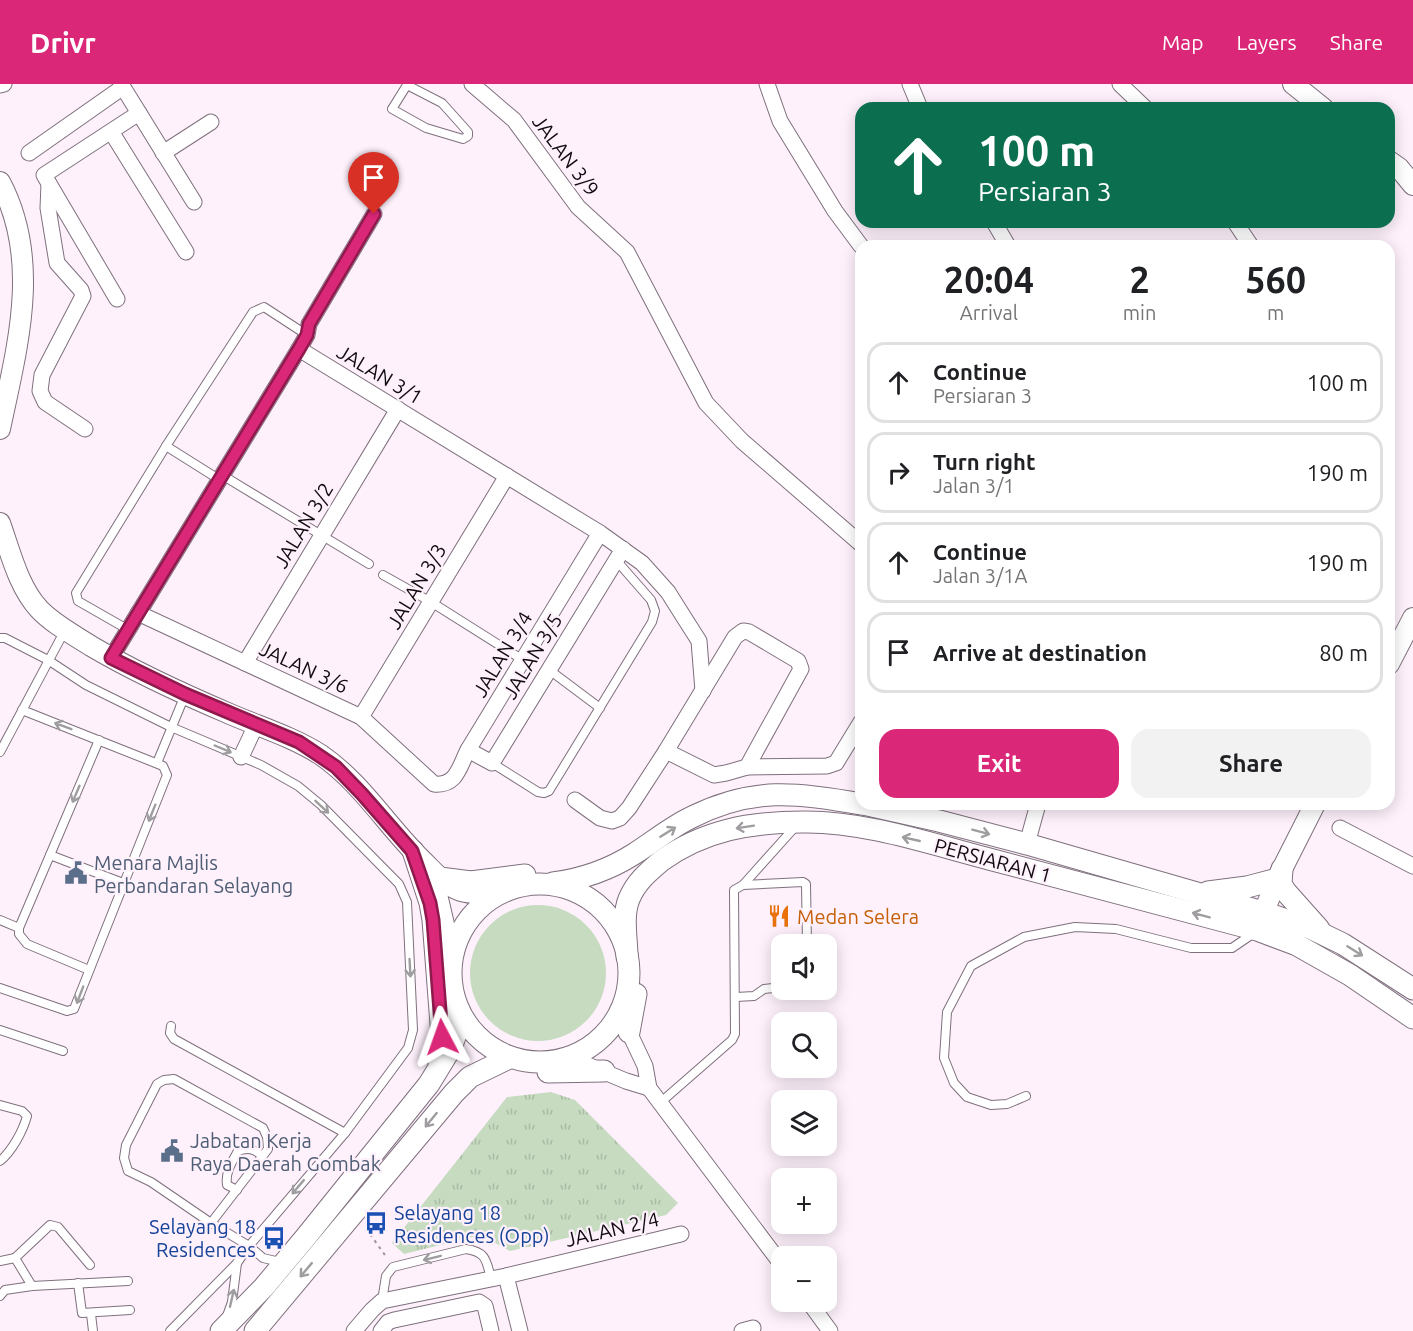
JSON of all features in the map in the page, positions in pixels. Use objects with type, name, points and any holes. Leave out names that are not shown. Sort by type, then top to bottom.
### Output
[{"type":"main road","name":"PERSIARAN 1","points":[[547,884],[577,880],[618,863],[690,817],[731,800],[760,795],[789,794],[855,803]]},
{"type":"main road","name":"PERSIARAN 1","points":[[889,810],[1027,844],[1202,893],[1260,921],[1350,975],[1413,1018]]},
{"type":"main road","name":"PERSIARAN 1","points":[[627,957],[626,916],[629,899],[644,875],[675,851],[699,838],[732,828],[804,822],[838,824],[933,844],[1324,935],[1343,944],[1413,989]]},
{"type":"main road","points":[[436,1074],[442,1037],[433,920],[426,865],[471,882],[618,863]]},
{"type":"main road","points":[[1202,893],[1247,887],[1279,874],[1286,892],[1324,935]]},
{"type":"main road","points":[[629,1032],[637,987],[637,935],[645,889],[644,875]]},
{"type":"main road","points":[[547,884],[570,889],[591,900],[608,915],[620,935],[629,973],[624,1004],[611,1027],[593,1045],[571,1058],[540,1063],[509,1058],[485,1045],[466,1025],[462,1017],[452,989],[452,959],[458,937],[470,918],[486,902],[506,891],[526,885],[547,884]]},
{"type":"main road","points":[[221,1331],[285,1262],[436,1074],[451,1048],[462,1017]]},
{"type":"main road","points":[[255,1331],[454,1093],[470,1077],[509,1058]]},
{"type":"main road","points":[[470,1077],[496,1073],[604,1071]]},
{"type":"main road","points":[[235,1331],[264,1287]]},
{"type":"street","name":"JALAN 3/9","points":[[472,84],[514,120],[578,207],[627,252],[706,403],[742,441],[855,539]]},
{"type":"street","points":[[767,84],[780,121],[835,211],[857,240]]},
{"type":"street","points":[[910,84],[918,102]]},
{"type":"street","points":[[1120,84],[1139,102]]},
{"type":"street","points":[[1293,84],[1316,102]]},
{"type":"street","points":[[29,153],[122,86],[194,202]]},
{"type":"street","points":[[117,299],[44,176],[139,113]]},
{"type":"street","points":[[163,153],[211,122]]},
{"type":"street","points":[[112,133],[186,252]]},
{"type":"street","points":[[1395,165],[1413,185]]},
{"type":"street","points":[[0,182],[7,195],[20,237],[24,282],[21,328],[0,429]]},
{"type":"street","points":[[49,184],[48,208],[57,263],[81,290],[83,296],[42,375],[40,391],[45,402],[85,429]]},
{"type":"street","points":[[111,658],[299,349],[307,335],[309,324],[374,214]]},
{"type":"street","name":"JALAN 3/1","points":[[299,349],[600,533],[619,554],[642,563],[668,592],[699,641],[703,691]]},
{"type":"street","name":"JALAN 3/2","points":[[244,663],[398,409]]},
{"type":"street","name":"JALAN 3/3","points":[[361,717],[507,476]]},
{"type":"street","points":[[0,523],[21,580],[39,609],[65,630],[111,658],[185,694],[299,742],[336,767],[426,865],[461,891],[477,893],[506,891]]},
{"type":"street","name":"JALAN 3/4","points":[[435,784],[445,785],[453,781],[468,750],[600,533]]},
{"type":"street","name":"JALAN 3/5","points":[[492,763],[619,554]]},
{"type":"street","name":"JALAN 3/6","points":[[138,613],[361,717],[435,784]]},
{"type":"street","points":[[1395,652],[1413,618]]},
{"type":"street","points":[[575,800],[600,818],[612,820],[620,818],[666,751],[735,637],[743,631],[749,632],[800,664],[799,675],[747,767]]},
{"type":"street","points":[[241,757],[256,725]]},
{"type":"street","points":[[666,751],[714,775],[747,767],[827,766],[836,763],[855,732]]},
{"type":"street","points":[[468,750],[492,763]]},
{"type":"street","points":[[1027,844],[1036,810]]},
{"type":"street","points":[[1260,921],[1279,874],[1312,810]]},
{"type":"street","points":[[1340,828],[1411,859]]},
{"type":"street","points":[[426,865],[440,903],[452,959]]},
{"type":"street","points":[[624,1004],[629,1032],[645,1066],[649,1088],[771,1250]]},
{"type":"street","points":[[571,1058],[649,1088]]},
{"type":"street","name":"JALAN 2/4","points":[[382,1301],[499,1277],[681,1234]]},
{"type":"street","points":[[499,1277],[520,1331]]},
{"type":"street","points":[[354,1331],[382,1301]]},
{"type":"street","points":[[381,1331],[388,1322],[394,1320],[479,1302],[485,1306],[491,1331]]},
{"type":"street","points":[[816,1312],[830,1331]]},
{"type":"lane","points":[[407,85],[442,103],[468,132],[468,136],[463,140],[426,128],[392,109],[407,85]]},
{"type":"lane","points":[[127,629],[78,601],[76,593],[166,446],[253,312],[264,308],[307,335]]},
{"type":"lane","points":[[166,446],[369,564]]},
{"type":"lane","points":[[492,763],[538,792],[549,791],[600,708],[652,622],[654,611],[651,600],[619,554]]},
{"type":"lane","points":[[383,575],[431,602],[523,660]]},
{"type":"lane","points":[[0,752],[65,630]]},
{"type":"lane","points":[[0,638],[5,638],[48,660],[86,685],[171,727],[290,781],[321,805],[399,884],[407,902],[413,1030],[408,1048],[345,1133],[237,1263],[170,1331]]},
{"type":"lane","points":[[548,669],[600,708]]},
{"type":"lane","points":[[157,763],[185,694]]},
{"type":"lane","points":[[0,988],[71,1011],[74,1009],[167,775],[163,766],[157,763],[22,710]]},
{"type":"lane","points":[[89,970],[27,944],[19,933],[19,928],[99,740]]},
{"type":"lane","points":[[661,1102],[732,1040],[737,1028],[734,890],[791,830],[804,822]]},
{"type":"lane","points":[[50,855],[123,883]]},
{"type":"lane","points":[[740,886],[803,882],[806,884],[807,934]]},
{"type":"lane","points":[[0,920],[19,928]]},
{"type":"lane","points":[[1026,1096],[1007,1104],[991,1105],[967,1097],[954,1083],[944,1058],[947,1012],[971,966],[1024,937],[1076,927],[1116,929],[1191,948],[1232,948],[1260,921]]},
{"type":"lane","points":[[736,997],[754,996],[764,989],[771,988]]},
{"type":"lane","points":[[171,1026],[170,1033],[174,1039],[345,1133]]},
{"type":"lane","points":[[0,1030],[63,1051]]},
{"type":"lane","points":[[211,1223],[268,1149],[267,1137],[263,1128],[174,1079],[164,1080],[157,1084],[126,1145],[124,1158],[128,1171],[151,1182],[211,1223],[249,1246],[263,1258],[285,1262]]},
{"type":"lane","points":[[0,1105],[22,1111],[27,1116],[26,1124],[7,1155],[0,1161]]},
{"type":"lane","points":[[237,1190],[227,1185],[226,1181],[229,1165],[238,1151],[256,1150],[262,1156]]},
{"type":"lane","points":[[0,1262],[15,1258],[50,1225],[58,1227],[90,1265]]},
{"type":"lane","points":[[382,1301],[386,1276],[393,1267],[466,1249],[477,1251],[484,1256],[499,1277]]},
{"type":"lane","points":[[15,1258],[32,1286]]},
{"type":"lane","points":[[221,1331],[232,1302],[237,1263]]},
{"type":"lane","points":[[0,1296],[4,1290],[32,1286],[128,1281]]},
{"type":"lane","points":[[78,1283],[80,1311],[84,1315],[130,1310]]},
{"type":"lane","points":[[91,1314],[93,1331]]},
{"type":"path","points":[[374,1228],[370,1234],[393,1267]]},
{"type":"green space","points":[[538,905],[564,911],[586,925],[600,947],[606,973],[600,999],[586,1021],[564,1035],[538,1041],[512,1035],[490,1021],[476,999],[470,973],[476,947],[490,925],[512,911]]},
{"type":"green space","points":[[551,1092],[575,1100],[678,1203],[666,1215],[510,1251],[481,1235],[404,1254],[392,1243],[507,1097]]},
{"type":"place","name":"Menara Majlis Perbandaran Selayang","points":[[76,873]]},
{"type":"place","name":"Medan Selera","points":[[779,916]]},
{"type":"place","name":"Jabatan Kerja Raya Daerah Gombak","points":[[172,1151]]},
{"type":"place","name":"Selayang 18 Residences (Opp)","points":[[376,1223]]},
{"type":"place","name":"Selayang 18 Residences","points":[[274,1238]]},
{"type":"route","points":[[374,214],[309,324],[307,335],[299,349],[111,658],[229,714],[299,742],[336,767],[375,808],[412,851],[430,903],[442,1037]]}]
